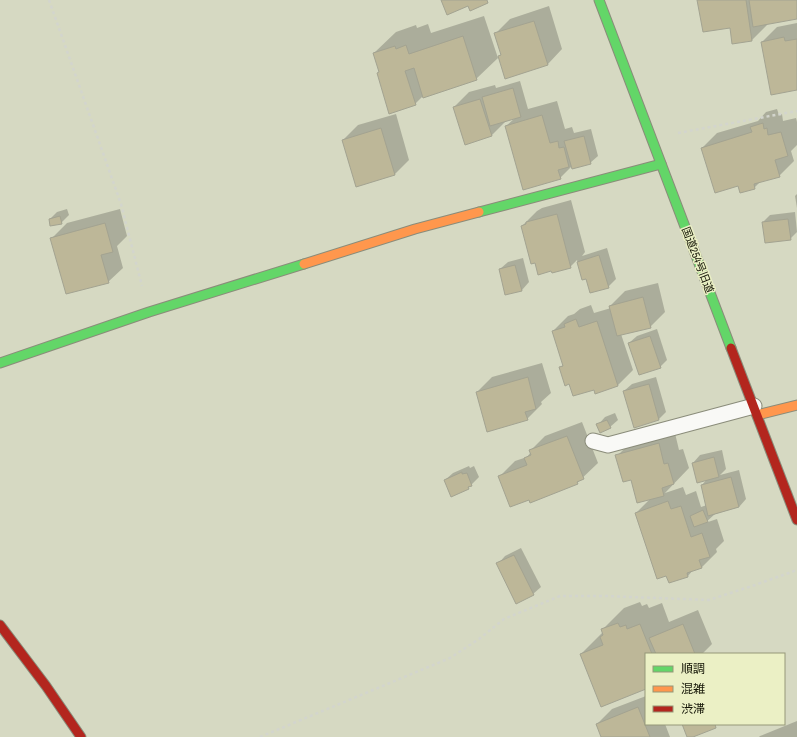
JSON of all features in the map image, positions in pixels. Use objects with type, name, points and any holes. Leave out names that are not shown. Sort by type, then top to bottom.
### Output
[{"type":"street","name":"国道254号旧道","points":[[600,0],[797,520]]},
{"type":"street","points":[[0,363],[149,312],[415,229],[661,164]]},
{"type":"street","points":[[755,410],[797,406]]},
{"type":"street","points":[[0,625],[46,686],[81,737]]},
{"type":"lane","points":[[593,440],[608,446],[755,410]]},
{"type":"path","points":[[49,0],[121,204],[149,312]]},
{"type":"path","points":[[652,138],[797,111]]},
{"type":"path","points":[[260,737],[450,658],[479,640],[504,619],[560,596],[605,596],[709,600],[797,570]]},
{"type":"building","points":[[441,0],[487,0],[488,3],[470,11],[468,6],[447,15]]},
{"type":"building","points":[[697,0],[746,0],[752,41],[732,44],[730,28],[703,32]]},
{"type":"building","points":[[749,0],[797,0],[797,19],[753,27]]},
{"type":"building","points":[[534,21],[548,65],[505,79],[498,56],[501,55],[494,33]]},
{"type":"building","points":[[463,36],[477,80],[423,98],[414,68],[405,71],[416,105],[389,114],[377,73],[379,72],[373,53],[395,46],[396,49],[406,45],[409,54]]},
{"type":"building","points":[[784,37],[785,41],[797,39],[797,90],[771,95],[761,42]]},
{"type":"building","points":[[513,88],[521,117],[490,126],[482,97]]},
{"type":"building","points":[[480,99],[492,136],[465,145],[453,107]]},
{"type":"building","points":[[542,115],[550,143],[558,141],[559,148],[564,147],[569,167],[558,170],[561,179],[523,190],[505,126]]},
{"type":"building","points":[[763,123],[764,129],[767,128],[768,135],[781,132],[788,156],[775,160],[780,177],[754,184],[755,189],[740,193],[738,186],[715,193],[701,148],[752,132],[750,127]]},
{"type":"building","points":[[381,128],[395,175],[356,187],[342,140]]},
{"type":"building","points":[[584,136],[591,164],[572,169],[564,141]]},
{"type":"building","points":[[557,214],[571,268],[552,273],[551,271],[538,275],[535,263],[531,264],[521,226],[526,224],[526,222]]},
{"type":"building","points":[[60,216],[62,224],[50,226],[49,219]]},
{"type":"building","points":[[788,219],[791,240],[765,243],[762,222]]},
{"type":"building","points":[[105,223],[113,252],[101,255],[109,283],[66,294],[50,238]]},
{"type":"building","points":[[599,255],[609,288],[590,293],[586,279],[582,280],[577,262]]},
{"type":"building","points":[[515,265],[522,291],[505,295],[499,269]]},
{"type":"building","points":[[643,297],[651,328],[617,336],[609,306]]},
{"type":"building","points":[[576,319],[579,327],[597,321],[618,386],[595,394],[594,390],[573,396],[569,384],[565,386],[559,367],[563,366],[552,331],[565,327],[564,324]]},
{"type":"building","points":[[650,336],[661,368],[639,375],[628,343]]},
{"type":"building","points":[[528,377],[536,409],[525,412],[528,420],[487,432],[476,392]]},
{"type":"building","points":[[649,384],[659,420],[634,428],[623,391]]},
{"type":"building","points":[[607,420],[611,428],[600,433],[596,424]]},
{"type":"building","points":[[567,436],[584,479],[577,482],[578,484],[530,503],[529,500],[510,507],[498,476],[527,465],[524,458],[531,455],[529,450]]},
{"type":"building","points":[[659,443],[664,464],[668,463],[674,484],[662,488],[664,496],[637,503],[631,480],[623,482],[615,455]]},
{"type":"building","points":[[714,457],[719,477],[697,483],[692,463]]},
{"type":"building","points":[[462,472],[462,474],[467,473],[472,486],[468,487],[469,489],[451,497],[444,480]]},
{"type":"building","points":[[731,477],[739,507],[708,516],[701,485]]},
{"type":"building","points":[[668,501],[671,509],[681,506],[691,537],[702,533],[710,557],[699,560],[702,568],[687,573],[688,577],[669,583],[666,576],[657,579],[635,513]]},
{"type":"building","points":[[703,510],[708,522],[694,527],[690,516]]},
{"type":"building","points":[[514,555],[534,595],[516,604],[496,563]]},
{"type":"building","points":[[618,623],[620,627],[626,625],[627,629],[640,624],[652,653],[645,653],[645,689],[601,707],[580,654],[603,645],[600,637],[603,635],[601,629]]},
{"type":"building","points":[[683,624],[695,653],[656,653],[649,638]]},
{"type":"building","points":[[638,707],[650,737],[601,737],[596,724]]},
{"type":"building","points":[[682,725],[715,725],[716,728],[693,737],[687,737]]},
{"type":"traffic: fast","points":[[599,0],[731,348]]},
{"type":"traffic: fast","points":[[479,212],[661,164]]},
{"type":"traffic: fast","points":[[0,363],[149,312],[304,264]]},
{"type":"traffic: slow","points":[[304,264],[415,229],[479,212]]},
{"type":"traffic: slow","points":[[757,415],[797,405]]},
{"type":"traffic: jam","points":[[731,348],[797,520]]},
{"type":"traffic: jam","points":[[0,625],[46,686],[81,737]]}]
